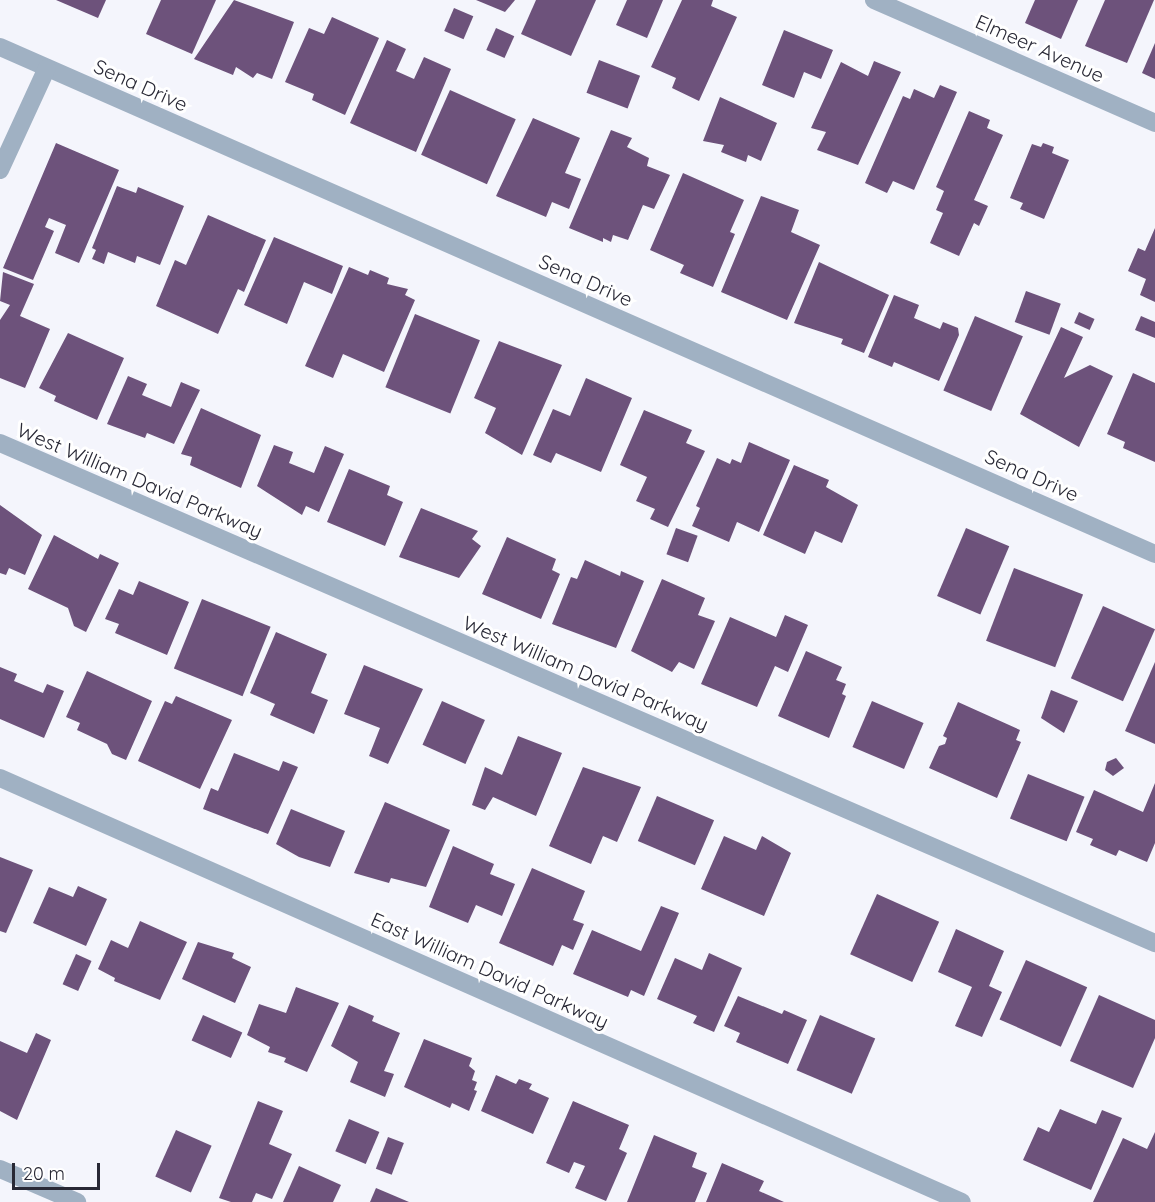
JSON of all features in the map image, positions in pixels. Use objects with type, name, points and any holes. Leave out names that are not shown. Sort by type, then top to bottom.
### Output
[{"type":"street","name":"Elmeer Avenue","points":[[874,0],[913,8],[1155,123]]},
{"type":"street","name":"Sena Drive","points":[[0,47],[1155,554]]},
{"type":"street","points":[[0,170],[47,68]]},
{"type":"street","name":"West William David Parkway","points":[[0,443],[1155,943]]},
{"type":"street","name":"East William David Parkway","points":[[0,778],[962,1202]]},
{"type":"street","points":[[0,1169],[77,1202]]},
{"type":"building","points":[[56,0],[106,0],[98,18]]},
{"type":"building","points":[[161,0],[216,0],[192,54],[146,34]]},
{"type":"building","points":[[234,0],[294,22],[272,79],[257,73],[253,78],[236,67],[233,75],[194,59]]},
{"type":"building","points":[[476,0],[515,0],[505,12]]},
{"type":"building","points":[[536,0],[596,0],[571,56],[521,34]]},
{"type":"building","points":[[627,0],[663,0],[647,38],[616,25]]},
{"type":"building","points":[[682,0],[713,0],[711,6],[737,17],[699,101],[672,88],[676,78],[651,67]]},
{"type":"building","points":[[1035,0],[1078,0],[1061,39],[1025,23]]},
{"type":"building","points":[[1105,0],[1154,0],[1127,63],[1085,46]]},
{"type":"building","points":[[454,8],[473,16],[464,39],[444,31]]},
{"type":"building","points":[[332,17],[379,38],[345,115],[312,100],[314,94],[285,82],[309,28],[324,34]]},
{"type":"building","points":[[496,28],[514,36],[505,58],[486,50]]},
{"type":"building","points":[[784,30],[833,50],[821,79],[804,72],[794,98],[762,85]]},
{"type":"building","points":[[387,40],[406,49],[396,71],[414,79],[424,57],[451,69],[416,152],[350,123]]},
{"type":"building","points":[[1155,43],[1155,79],[1142,73]]},
{"type":"building","points":[[599,60],[640,76],[628,108],[586,93]]},
{"type":"building","points":[[874,61],[901,72],[858,165],[817,150],[826,132],[811,128],[841,62],[868,76]]},
{"type":"building","points":[[940,85],[957,92],[914,190],[893,181],[887,193],[865,183],[903,96],[910,99],[914,89],[934,98]]},
{"type":"building","points":[[450,90],[516,119],[487,184],[421,155]]},
{"type":"building","points":[[720,97],[777,123],[761,161],[748,155],[746,162],[721,152],[724,145],[703,141]]},
{"type":"building","points":[[969,111],[990,120],[987,128],[1003,135],[974,200],[988,206],[979,226],[974,223],[959,256],[930,243],[943,213],[936,210],[944,191],[936,187]]},
{"type":"building","points":[[533,118],[580,138],[565,173],[581,179],[569,209],[552,202],[546,217],[496,196]]},
{"type":"building","points":[[611,130],[632,138],[627,147],[649,158],[647,166],[670,175],[654,209],[643,205],[628,240],[613,235],[611,242],[603,238],[603,242],[569,228]]},
{"type":"building","points":[[56,143],[119,170],[79,263],[55,253],[66,225],[49,218],[45,227],[54,231],[33,280],[3,268]]},
{"type":"building","points":[[1043,143],[1054,147],[1052,153],[1069,160],[1044,219],[1020,209],[1023,203],[1010,198],[1032,144],[1041,147]]},
{"type":"building","points":[[683,173],[744,200],[730,232],[735,234],[713,287],[680,273],[684,265],[650,250]]},
{"type":"building","points":[[117,186],[136,193],[138,187],[184,206],[160,265],[137,256],[135,263],[108,252],[104,264],[92,259],[96,250],[92,248]]},
{"type":"building","points":[[761,196],[799,210],[791,232],[820,245],[787,320],[721,292]]},
{"type":"building","points":[[208,215],[266,240],[244,292],[238,289],[218,334],[156,306],[175,260],[186,265]]},
{"type":"building","points":[[1155,228],[1155,302],[1140,295],[1146,279],[1128,271],[1138,248],[1145,251]]},
{"type":"building","points":[[274,237],[343,266],[332,294],[304,282],[287,324],[244,305]]},
{"type":"building","points":[[819,262],[889,295],[864,353],[841,344],[843,339],[794,323]]},
{"type":"building","points":[[349,267],[368,275],[370,270],[389,278],[387,284],[408,289],[405,295],[415,300],[384,372],[343,354],[333,378],[305,366]]},
{"type":"building","points":[[3,272],[34,284],[20,316],[50,329],[25,388],[0,378],[0,320],[10,305],[0,301]]},
{"type":"building","points":[[1026,291],[1061,304],[1049,335],[1015,322]]},
{"type":"building","points":[[894,295],[919,305],[914,318],[940,329],[943,322],[958,328],[959,335],[939,381],[894,362],[892,367],[868,357]]},
{"type":"building","points":[[1079,312],[1095,319],[1090,330],[1074,323]]},
{"type":"building","points":[[415,314],[480,340],[450,413],[385,387]]},
{"type":"building","points":[[975,316],[1023,336],[991,411],[943,391]]},
{"type":"building","points":[[1141,316],[1155,322],[1155,338],[1135,330]]},
{"type":"building","points":[[1061,327],[1083,337],[1064,378],[1090,365],[1113,376],[1079,447],[1020,414]]},
{"type":"building","points":[[68,333],[124,358],[97,420],[54,401],[56,396],[39,388]]},
{"type":"building","points":[[499,341],[562,365],[522,455],[485,433],[496,408],[474,398]]},
{"type":"building","points":[[1133,373],[1155,383],[1155,462],[1123,448],[1125,442],[1107,434]]},
{"type":"building","points":[[128,376],[147,384],[142,395],[171,407],[181,382],[200,390],[174,444],[147,433],[145,438],[107,424]]},
{"type":"building","points":[[586,378],[632,398],[601,472],[556,453],[551,463],[533,455],[553,409],[570,416]]},
{"type":"building","points":[[201,408],[261,435],[241,488],[190,465],[192,457],[181,454]]},
{"type":"building","points":[[644,410],[692,430],[686,443],[705,451],[668,527],[650,519],[655,509],[636,501],[647,477],[620,465]]},
{"type":"building","points":[[749,442],[790,460],[759,532],[737,522],[729,542],[692,526],[700,508],[696,506],[717,458],[730,464],[732,459],[741,463]]},
{"type":"building","points":[[274,445],[293,452],[289,463],[314,473],[325,446],[344,454],[319,512],[306,506],[302,515],[257,486]]},
{"type":"building","points":[[794,465],[829,480],[826,487],[858,505],[842,543],[815,531],[805,554],[763,535]]},
{"type":"building","points":[[349,469],[390,486],[387,495],[403,502],[385,546],[327,522]]},
{"type":"building","points":[[0,505],[42,535],[25,575],[9,568],[6,575],[0,573]]},
{"type":"building","points":[[421,508],[478,531],[472,539],[481,546],[459,578],[399,557]]},
{"type":"building","points":[[676,528],[698,536],[688,562],[666,554]]},
{"type":"building","points":[[966,528],[1009,546],[980,614],[937,596]]},
{"type":"building","points":[[54,535],[98,559],[100,554],[119,563],[86,632],[74,626],[68,608],[28,589]]},
{"type":"building","points":[[507,537],[556,559],[552,570],[560,574],[541,619],[482,594]]},
{"type":"building","points":[[585,560],[620,576],[621,571],[644,581],[616,648],[552,624],[571,577],[577,579]]},
{"type":"building","points":[[1014,568],[1083,595],[1055,667],[986,641]]},
{"type":"building","points":[[662,579],[705,598],[698,615],[715,621],[694,669],[679,662],[672,672],[631,651]]},
{"type":"building","points":[[139,581],[189,602],[167,655],[115,633],[119,624],[105,619],[119,589],[133,595]]},
{"type":"building","points":[[202,599],[271,627],[243,696],[174,669]]},
{"type":"building","points":[[1103,606],[1155,629],[1123,701],[1071,678]]},
{"type":"building","points":[[785,615],[808,625],[788,672],[775,666],[757,707],[701,684],[730,617],[776,637]]},
{"type":"building","points":[[276,632],[327,654],[311,693],[328,700],[314,734],[270,715],[275,704],[250,693]]},
{"type":"building","points":[[806,651],[842,667],[836,680],[846,684],[842,694],[846,696],[829,738],[778,716]]},
{"type":"building","points":[[1155,662],[1155,744],[1125,731]]},
{"type":"building","points":[[364,665],[423,689],[388,764],[369,756],[380,728],[344,714]]},
{"type":"building","points":[[0,667],[17,674],[14,681],[43,693],[47,684],[64,691],[44,738],[0,719]]},
{"type":"building","points":[[87,671],[152,701],[126,760],[112,754],[107,744],[77,730],[80,723],[66,717]]},
{"type":"building","points":[[1051,690],[1078,701],[1064,733],[1041,718]]},
{"type":"building","points":[[176,696],[232,720],[200,789],[138,761],[165,701],[172,704]]},
{"type":"building","points":[[442,701],[485,720],[465,764],[422,745]]},
{"type":"building","points":[[872,701],[924,723],[904,769],[852,747]]},
{"type":"building","points":[[958,702],[1020,730],[1016,740],[1021,742],[997,798],[929,768],[939,746],[945,744],[947,738],[943,736]]},
{"type":"building","points":[[518,736],[562,753],[536,816],[493,797],[485,810],[472,805],[485,767],[502,775]]},
{"type":"building","points":[[234,753],[279,771],[283,761],[298,767],[268,834],[203,809],[211,788],[218,791]]},
{"type":"building","points":[[1116,758],[1124,768],[1113,776],[1105,770],[1107,762]]},
{"type":"building","points":[[583,767],[641,787],[617,842],[603,836],[591,864],[549,846]]},
{"type":"building","points":[[1028,774],[1085,797],[1067,841],[1010,819]]},
{"type":"building","points":[[1155,783],[1155,843],[1147,862],[1119,850],[1116,856],[1090,845],[1093,839],[1076,832],[1094,790],[1143,812]]},
{"type":"building","points":[[657,796],[714,820],[695,865],[638,841]]},
{"type":"building","points":[[385,802],[450,830],[426,887],[391,878],[389,883],[354,873]]},
{"type":"building","points":[[291,809],[345,831],[330,867],[299,857],[276,844]]},
{"type":"building","points":[[724,836],[756,850],[762,836],[791,853],[764,916],[701,889]]},
{"type":"building","points":[[453,846],[494,864],[490,874],[515,884],[502,916],[476,905],[468,923],[429,907]]},
{"type":"building","points":[[0,857],[33,870],[6,933],[0,931]]},
{"type":"building","points":[[532,868],[585,891],[573,920],[584,924],[573,950],[562,945],[553,966],[499,943]]},
{"type":"building","points":[[78,886],[107,899],[86,946],[33,923],[49,887],[73,897]]},
{"type":"building","points":[[877,894],[939,922],[912,982],[850,954]]},
{"type":"building","points":[[661,906],[679,913],[644,996],[631,990],[628,997],[573,974],[592,930],[641,951]]},
{"type":"building","points":[[140,921],[187,942],[160,1000],[114,981],[115,978],[98,969],[111,940],[128,948]]},
{"type":"building","points":[[956,929],[1004,951],[989,986],[1002,992],[982,1037],[955,1026],[972,987],[938,972]]},
{"type":"building","points":[[198,942],[234,953],[232,958],[251,967],[235,1003],[182,979]]},
{"type":"building","points":[[709,953],[742,968],[714,1032],[693,1023],[697,1016],[657,999],[675,958],[702,970]]},
{"type":"building","points":[[76,954],[92,961],[78,991],[63,984]]},
{"type":"building","points":[[1026,960],[1087,987],[1061,1047],[1000,1019]]},
{"type":"building","points":[[296,987],[339,1003],[307,1072],[284,1062],[286,1058],[268,1052],[270,1047],[247,1035],[259,1004],[286,1013]]},
{"type":"building","points":[[1099,995],[1155,1020],[1155,1038],[1133,1088],[1070,1061]]},
{"type":"building","points":[[738,996],[782,1014],[784,1010],[807,1020],[788,1064],[736,1042],[740,1033],[724,1026]]},
{"type":"building","points":[[349,1005],[374,1016],[372,1021],[400,1033],[384,1071],[394,1074],[385,1097],[350,1082],[358,1062],[331,1046]]},
{"type":"building","points":[[203,1015],[242,1032],[231,1058],[192,1041]]},
{"type":"building","points":[[820,1015],[875,1038],[852,1094],[797,1070]]},
{"type":"building","points":[[36,1033],[51,1040],[17,1120],[0,1111],[0,1041],[27,1053]]},
{"type":"building","points":[[424,1039],[472,1058],[469,1066],[475,1071],[472,1080],[477,1082],[474,1090],[477,1091],[469,1111],[452,1103],[450,1108],[404,1087]]},
{"type":"building","points":[[496,1075],[516,1084],[519,1079],[532,1084],[529,1089],[549,1098],[533,1134],[481,1111]]},
{"type":"building","points":[[258,1101],[283,1111],[269,1144],[292,1154],[272,1199],[256,1193],[252,1202],[231,1202],[219,1198]]},
{"type":"building","points":[[573,1101],[629,1125],[619,1149],[627,1153],[606,1201],[575,1188],[585,1166],[574,1162],[569,1173],[546,1163]]},
{"type":"building","points":[[1060,1109],[1096,1124],[1102,1110],[1122,1118],[1091,1190],[1023,1160],[1038,1127],[1049,1132]]},
{"type":"building","points":[[349,1119],[379,1132],[366,1164],[335,1151]]},
{"type":"building","points":[[176,1130],[212,1146],[191,1192],[155,1177]]},
{"type":"building","points":[[1155,1132],[1155,1202],[1093,1202],[1123,1138],[1147,1149]]},
{"type":"building","points":[[654,1135],[697,1153],[692,1167],[707,1173],[695,1202],[627,1202]]},
{"type":"building","points":[[388,1137],[404,1143],[392,1175],[376,1169]]},
{"type":"building","points":[[722,1163],[764,1181],[759,1191],[784,1202],[706,1202]]},
{"type":"building","points":[[299,1166],[341,1185],[333,1202],[283,1202]]},
{"type":"building","points":[[376,1188],[409,1202],[370,1202]]}]
